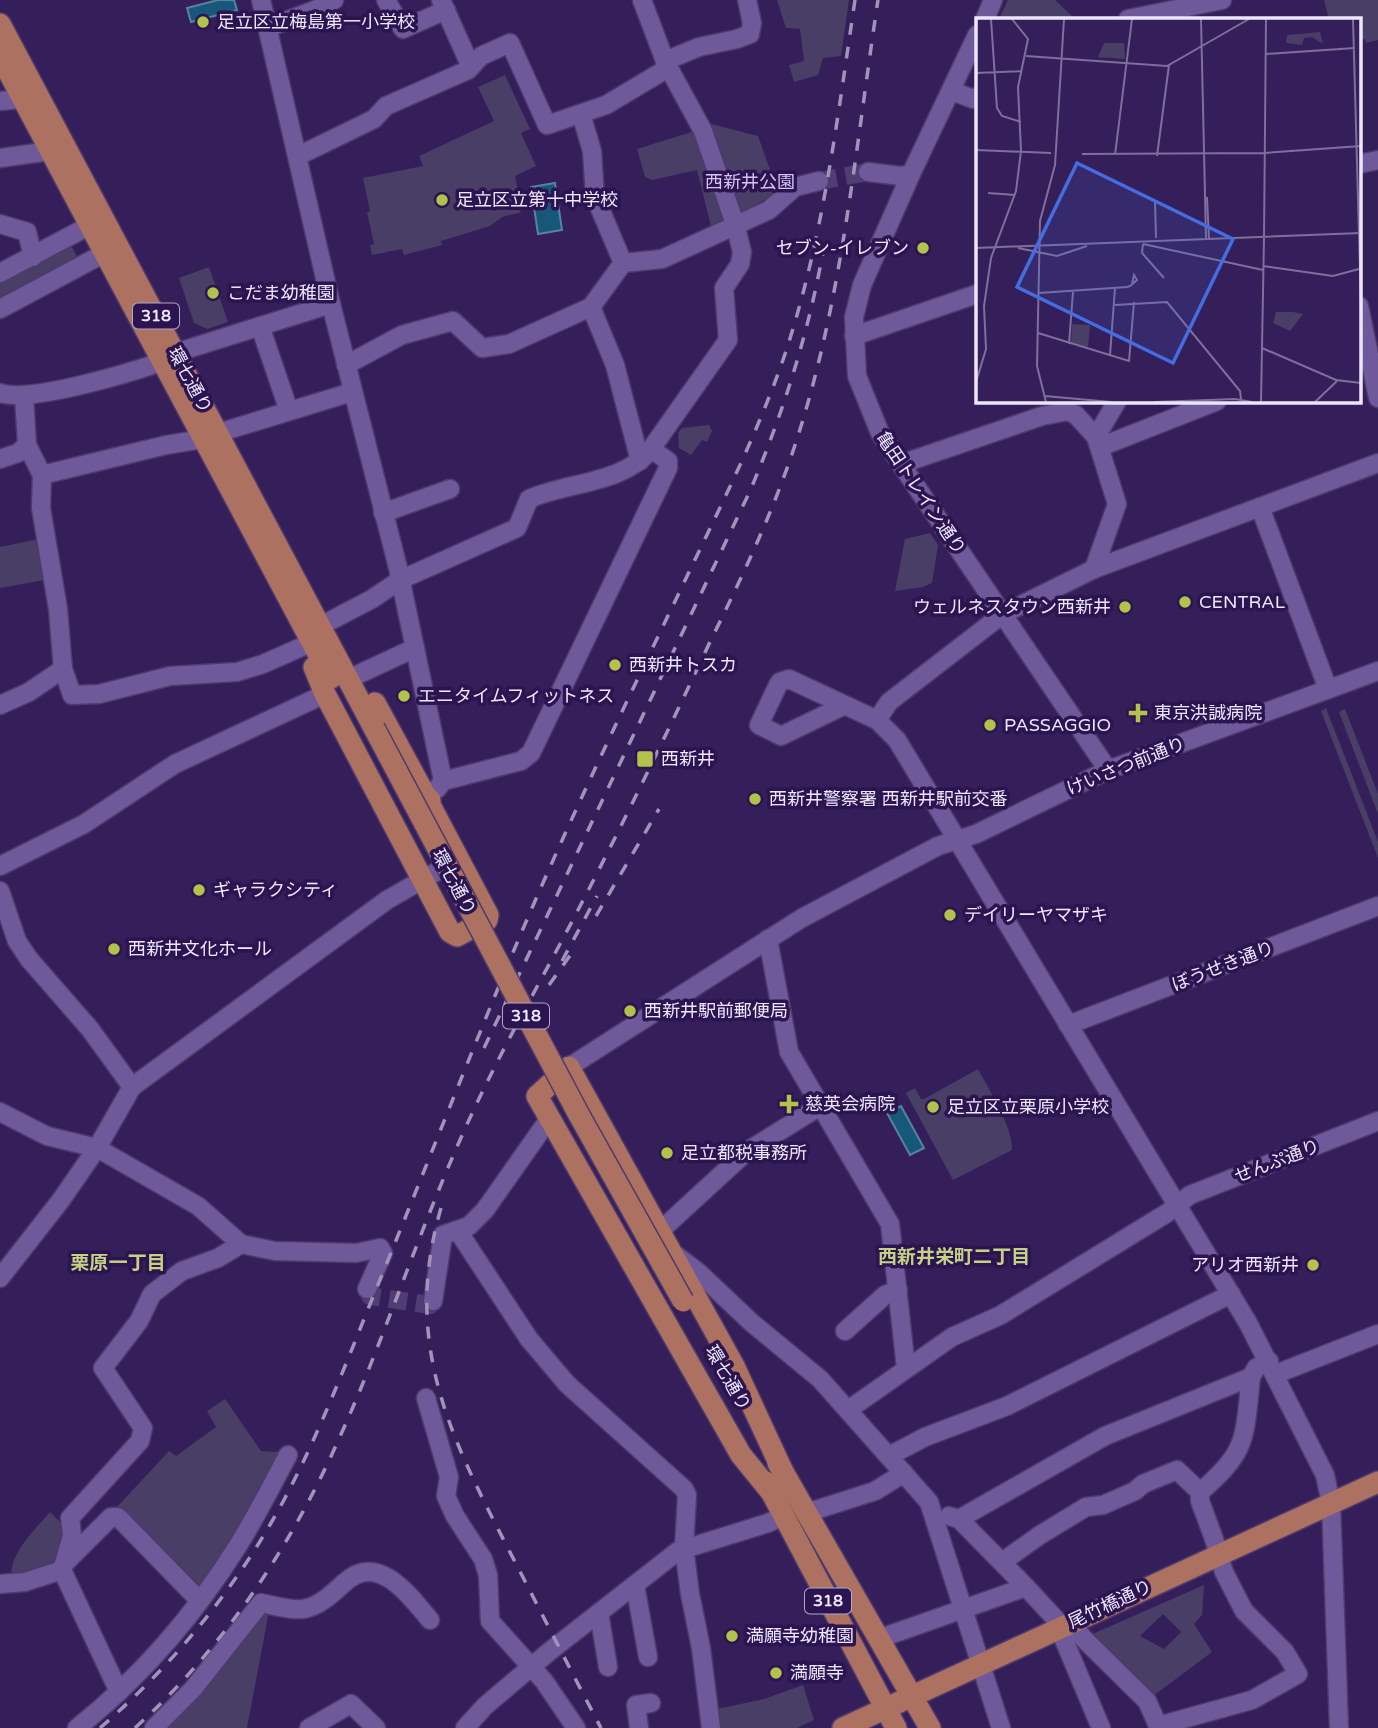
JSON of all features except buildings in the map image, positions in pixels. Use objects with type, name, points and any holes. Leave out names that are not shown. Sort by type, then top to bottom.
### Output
[{"type":"main road","name":"環七通り","points":[[0,24],[111,249],[211,436],[312,615],[367,732],[566,1090],[783,1516],[896,1728]]},
{"type":"main road","name":"環七通り","points":[[0,56],[50,151],[97,222]]},
{"type":"main road","points":[[312,615],[359,674],[430,800],[430,805],[488,915],[488,919],[457,936],[451,934],[326,694],[306,645],[312,615]]},
{"type":"main road","points":[[772,1493],[741,1455],[537,1096],[569,1067],[734,1366],[783,1474]]},
{"type":"main road","name":"環七通り","points":[[677,1305],[783,1474],[930,1728]]},
{"type":"main road","name":"尾竹橋通り","points":[[843,1728],[1378,1482]]},
{"type":"street","points":[[261,0],[352,392],[400,580],[443,781]]},
{"type":"street","points":[[268,28],[334,0]]},
{"type":"street","points":[[386,0],[403,29],[443,5],[471,67]]},
{"type":"street","points":[[312,615],[372,599],[400,580],[517,528],[529,499],[598,480],[645,455],[728,340],[724,288],[740,264],[742,252],[735,224],[703,131],[666,65],[642,0]]},
{"type":"street","points":[[298,156],[374,119],[386,106],[471,67],[481,56],[510,43],[547,125],[581,114],[606,105],[666,65],[699,47],[750,34],[752,23],[747,0]]},
{"type":"street","points":[[985,18],[993,0]]},
{"type":"street","points":[[1133,18],[1222,0]]},
{"type":"street","name":"亀田トレイン通り","points":[[976,37],[862,285],[854,317],[857,376],[880,433],[1108,770]]},
{"type":"street","points":[[951,91],[972,99],[976,97]]},
{"type":"street","points":[[0,101],[23,99]]},
{"type":"street","points":[[581,114],[592,150],[595,197],[623,263]]},
{"type":"street","points":[[0,158],[50,151]]},
{"type":"street","points":[[1360,164],[1378,160]]},
{"type":"street","points":[[868,172],[901,176],[911,174]]},
{"type":"street","points":[[346,365],[402,335],[453,321],[482,348],[509,344],[591,307],[623,263],[662,259],[769,210],[795,187],[819,181]]},
{"type":"street","points":[[0,273],[97,222]]},
{"type":"street","points":[[0,224],[27,232],[33,257]]},
{"type":"street","points":[[0,309],[111,249]]},
{"type":"street","points":[[854,336],[976,294]]},
{"type":"street","points":[[0,393],[24,396],[122,375],[168,357],[331,304]]},
{"type":"street","points":[[591,307],[615,365],[645,455]]},
{"type":"street","points":[[1360,312],[1378,398]]},
{"type":"street","points":[[260,326],[289,411]]},
{"type":"street","points":[[43,475],[211,436],[352,392]]},
{"type":"street","points":[[24,396],[27,445],[43,475],[41,508],[58,609],[63,669],[72,695],[99,694],[170,677],[237,672],[306,645]]},
{"type":"street","points":[[1098,442],[1117,402]]},
{"type":"street","points":[[1098,442],[1214,402]]},
{"type":"street","points":[[901,464],[1042,416],[1068,411],[1076,415],[1098,442],[1117,504],[1094,569]]},
{"type":"street","points":[[0,459],[18,453],[27,445]]},
{"type":"street","points":[[430,800],[443,781],[522,761],[531,753],[668,468],[668,461],[645,455]]},
{"type":"street","points":[[877,720],[889,702],[1003,614],[1094,569],[1378,463]]},
{"type":"street","points":[[383,513],[450,489]]},
{"type":"street","points":[[1260,507],[1328,689]]},
{"type":"street","points":[[359,674],[415,648]]},
{"type":"street","points":[[0,705],[29,692],[63,669]]},
{"type":"street","name":"けいさつ前通り","points":[[569,1067],[768,939],[938,846],[976,834],[1108,770],[1378,671]]},
{"type":"street","points":[[0,866],[84,824],[175,764],[326,694]]},
{"type":"street","points":[[845,705],[877,720],[897,740],[1273,1367],[1325,1475],[1331,1503],[1339,1728]]},
{"type":"street","points":[[0,1278],[61,1200],[97,1148],[132,1087],[387,900],[459,859]]},
{"type":"street","points":[[0,891],[17,941],[29,959],[90,1029],[132,1087]]},
{"type":"street","name":"ぼうせき通り","points":[[1069,1025],[1378,906]]},
{"type":"street","points":[[768,939],[788,1051],[890,1224],[906,1368]]},
{"type":"street","points":[[660,1231],[746,1152],[820,1107]]},
{"type":"street","points":[[1,1117],[47,1136],[97,1148],[198,1206],[241,1244],[275,1251],[356,1253],[380,1248],[383,1253],[368,1289]]},
{"type":"street","points":[[433,1301],[443,1235],[469,1226],[485,1210],[549,1119]]},
{"type":"street","name":"せんぷ通り","points":[[848,1410],[952,1337],[1016,1306],[1167,1213],[1190,1195],[1378,1122]]},
{"type":"street","points":[[458,1231],[529,1339],[567,1384],[684,1489],[687,1495],[684,1548],[701,1648],[710,1728]]},
{"type":"street","points":[[118,1692],[64,1567],[72,1536],[71,1518],[140,1441],[143,1428],[103,1368],[135,1327],[152,1294],[182,1271],[218,1258],[241,1244]]},
{"type":"street","points":[[671,1252],[698,1272],[761,1331],[820,1379],[929,1502],[1001,1728]]},
{"type":"street","points":[[845,1331],[885,1295],[898,1290]]},
{"type":"street","points":[[889,1456],[925,1437],[1007,1406],[1231,1294]]},
{"type":"street","points":[[1199,1492],[1220,1475],[1237,1455],[1244,1438],[1251,1377],[1255,1368],[1273,1367],[1378,1334]]},
{"type":"street","points":[[959,1519],[1105,1436],[1251,1377]]},
{"type":"street","points":[[426,1398],[449,1477],[446,1496],[455,1517],[483,1559],[488,1575],[490,1621],[532,1666],[576,1728]]},
{"type":"street","points":[[77,1728],[118,1692],[171,1637],[239,1545],[288,1455]]},
{"type":"street","points":[[933,1510],[959,1519],[1064,1625],[1083,1638],[1147,1702],[1158,1727],[1252,1700],[1298,1674],[1285,1652],[1244,1611],[1224,1572],[1199,1492],[1177,1470],[1103,1505],[1086,1507],[1002,1562]]},
{"type":"street","points":[[806,1513],[875,1491],[904,1473]]},
{"type":"street","points":[[471,1725],[532,1666],[684,1548],[783,1516]]},
{"type":"street","points":[[0,1584],[25,1582],[64,1567],[111,1517],[118,1517],[199,1600]]},
{"type":"street","points":[[154,1728],[193,1689],[261,1603],[303,1610],[318,1603],[347,1579],[363,1573],[377,1573],[392,1579],[430,1620]]},
{"type":"street","points":[[635,1585],[648,1657]]},
{"type":"street","points":[[878,1639],[1026,1587]]},
{"type":"street","points":[[599,1613],[608,1667]]},
{"type":"street","points":[[1064,1625],[1101,1728]]},
{"type":"street","points":[[639,1728],[636,1705],[651,1703]]},
{"type":"street","points":[[309,1728],[351,1704],[376,1728]]},
{"type":"green space","points":[[777,0],[849,0],[841,56],[823,58],[818,75],[794,82],[789,65],[804,61],[800,29],[786,28]]},
{"type":"green space","points":[[1008,0],[1055,0],[1074,18],[999,18]]},
{"type":"green space","points":[[1324,0],[1378,0],[1378,40],[1366,43],[1365,39],[1360,41],[1360,18],[1329,18]]},
{"type":"green space","points":[[505,75],[530,129],[521,133],[536,166],[515,176],[522,209],[519,213],[502,217],[490,226],[441,241],[442,245],[404,255],[402,249],[372,255],[370,245],[374,244],[363,178],[423,166],[419,156],[494,121],[478,87]]},
{"type":"green space","name":"西新井公園","points":[[711,124],[758,136],[778,192],[740,214],[707,126]]},
{"type":"green space","name":"西新井公園","points":[[698,130],[726,220],[711,226],[697,170],[652,180],[645,177],[637,149]]},
{"type":"green space","points":[[70,243],[78,259],[0,301],[0,279]]},
{"type":"green space","points":[[209,267],[228,322],[207,329],[194,323],[179,278]]},
{"type":"green space","points":[[709,425],[712,431],[707,442],[702,440],[691,455],[679,448],[678,433],[682,428]]},
{"type":"green space","points":[[930,533],[938,545],[932,583],[895,591],[905,539]]},
{"type":"green space","points":[[39,539],[44,580],[0,588],[0,547]]},
{"type":"green space","points":[[1326,708],[1378,842],[1378,858],[1321,711]]},
{"type":"green space","points":[[1345,709],[1378,794],[1378,814],[1339,712]]},
{"type":"green space","points":[[978,1069],[1005,1120],[1012,1150],[953,1180],[906,1093],[915,1088],[921,1099],[924,1099]]},
{"type":"green space","points":[[225,1399],[261,1451],[282,1450],[253,1511],[199,1589],[195,1589],[117,1507],[169,1451],[176,1456],[216,1427],[207,1411]]},
{"type":"green space","points":[[50,1512],[67,1529],[57,1564],[11,1577],[19,1550]]},
{"type":"green space","points":[[1204,1585],[1202,1615],[1194,1624],[1212,1652],[1149,1699],[1088,1636]],"holes":[[[1163,1614],[1181,1632],[1164,1649],[1140,1636]]]},
{"type":"green space","points":[[269,1611],[247,1728],[162,1728],[259,1613]]},
{"type":"green space","points":[[803,1685],[814,1720],[797,1728],[720,1728],[717,1709],[764,1699]]},
{"type":"water","points":[[218,0],[234,0],[237,10],[191,22],[187,8]]},
{"type":"water","points":[[555,183],[562,230],[538,234],[531,187]]},
{"type":"water","points":[[901,1106],[924,1148],[910,1155],[887,1113]]},
{"type":"tunnel","points":[[819,181],[868,172]]},
{"type":"tunnel","points":[[367,1289],[370,1296],[430,1305],[433,1301]]},
{"type":"railway","points":[[100,1728],[154,1677],[203,1622],[247,1562],[285,1498],[334,1394],[533,905],[594,770],[748,447],[784,357],[809,269],[835,135],[855,0]]},
{"type":"railway","points":[[135,1728],[197,1665],[225,1631],[275,1559],[319,1481],[355,1403],[431,1208],[477,1103],[629,811],[765,524],[793,451],[824,341],[845,228],[878,0]]},
{"type":"railway","points":[[484,1048],[750,491],[793,373],[823,252]]},
{"type":"railway","points":[[596,916],[659,809]]},
{"type":"railway","points":[[562,961],[597,896]]},
{"type":"railway","points":[[549,985],[571,954]]},
{"type":"railway","points":[[441,1208],[430,1258],[427,1304],[430,1348],[439,1390],[470,1473],[601,1728]]},
{"type":"place","name":"足立区立梅島第一小学校","points":[[203,22]]},
{"type":"place","name":"足立区立第十中学校","points":[[442,200]]},
{"type":"place","name":"セブン-イレブン","points":[[923,248]]},
{"type":"place","name":"こだま幼稚園","points":[[213,293]]},
{"type":"place","name":"CENTRAL","points":[[1185,602]]},
{"type":"place","name":"ウェルネスタウン西新井","points":[[1125,607]]},
{"type":"place","name":"西新井トスカ","points":[[615,665]]},
{"type":"place","name":"エニタイムフィットネス","points":[[404,696]]},
{"type":"place","name":"東京洪誠病院","points":[[1138,713]]},
{"type":"place","name":"PASSAGGIO","points":[[990,725]]},
{"type":"place","name":"西新井","points":[[645,759]]},
{"type":"place","name":"西新井警察署 西新井駅前交番","points":[[755,799]]},
{"type":"place","name":"ギャラクシティ","points":[[199,890]]},
{"type":"place","name":"デイリーヤマザキ","points":[[950,915]]},
{"type":"place","name":"西新井文化ホール","points":[[114,949]]},
{"type":"place","name":"西新井駅前郵便局","points":[[630,1011]]},
{"type":"place","name":"慈英会病院","points":[[789,1104]]},
{"type":"place","name":"足立区立栗原小学校","points":[[933,1107]]},
{"type":"place","name":"足立都税事務所","points":[[667,1153]]},
{"type":"place","name":"アリオ西新井","points":[[1313,1265]]},
{"type":"place","name":"満願寺幼稚園","points":[[732,1636]]},
{"type":"place","name":"満願寺","points":[[776,1673]]},
{"type":"district","name":"西新井栄町二丁目","points":[[954,1257]]},
{"type":"district","name":"栗原一丁目","points":[[118,1263]]}]
